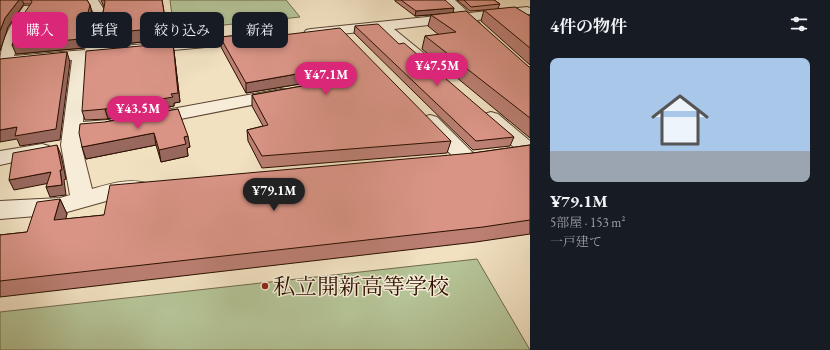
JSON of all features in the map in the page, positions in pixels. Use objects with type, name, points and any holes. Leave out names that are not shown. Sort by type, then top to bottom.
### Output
[{"type":"street","points":[[83,199],[72,137],[86,54],[100,13],[92,0]]},
{"type":"street","points":[[448,0],[484,33]]},
{"type":"street","points":[[508,0],[528,12]]},
{"type":"street","points":[[28,9],[16,26],[3,61],[232,40]]},
{"type":"street","points":[[294,34],[528,12]]},
{"type":"street","points":[[384,26],[442,76]]},
{"type":"street","points":[[341,30],[357,47]]},
{"type":"street","points":[[0,158],[72,137],[128,123],[294,91]]},
{"type":"street","points":[[477,106],[530,151]]},
{"type":"street","points":[[418,109],[467,159]]},
{"type":"street","points":[[443,161],[530,151]]},
{"type":"street","points":[[0,210],[60,206],[117,190],[157,186]]},
{"type":"green space","points":[[170,0],[286,0],[300,17],[288,18],[288,12],[232,12],[232,24],[224,25],[224,12],[172,12]]},
{"type":"green space","points":[[477,259],[530,350],[0,350],[0,312]]},
{"type":"building","points":[[0,0],[19,0],[5,18],[0,31]]},
{"type":"building","points":[[31,0],[87,0],[90,5],[88,12],[76,12],[76,39],[68,40],[68,12],[25,12],[32,2]]},
{"type":"building","points":[[104,0],[162,0],[164,12],[140,12],[140,30],[132,31],[132,12],[103,12]]},
{"type":"building","points":[[401,0],[445,0],[454,8],[416,11]]},
{"type":"building","points":[[464,0],[494,0],[500,4],[471,7]]},
{"type":"building","points":[[515,7],[530,16],[530,48],[484,10]]},
{"type":"building","points":[[466,11],[530,67],[530,118],[425,36],[456,32],[431,15]]},
{"type":"building","points":[[378,24],[399,44],[404,43],[514,137],[476,141],[355,26]]},
{"type":"building","points":[[340,28],[451,141],[262,156],[247,130],[268,125],[252,95],[325,82],[328,77],[326,72],[319,70],[246,83],[224,44],[224,37],[232,36],[232,48],[288,48],[288,34]]},
{"type":"building","points":[[132,47],[174,48],[178,93],[171,94],[173,97],[105,109],[82,111],[86,51],[132,48]]},
{"type":"building","points":[[67,52],[56,129],[15,136],[17,127],[0,130],[0,59]]},
{"type":"building","points":[[178,109],[188,136],[184,137],[186,144],[159,150],[154,133],[82,147],[79,133],[80,124],[105,122]]},
{"type":"building","points":[[57,145],[62,170],[60,170],[62,185],[46,187],[51,172],[9,180],[13,153]]},
{"type":"building","points":[[530,145],[530,220],[483,227],[0,281],[0,235],[27,232],[37,202],[60,199],[54,220],[104,215],[110,185],[473,153]]},
{"type":"place","name":"私立開新高等学校","points":[[265,286]]}]
